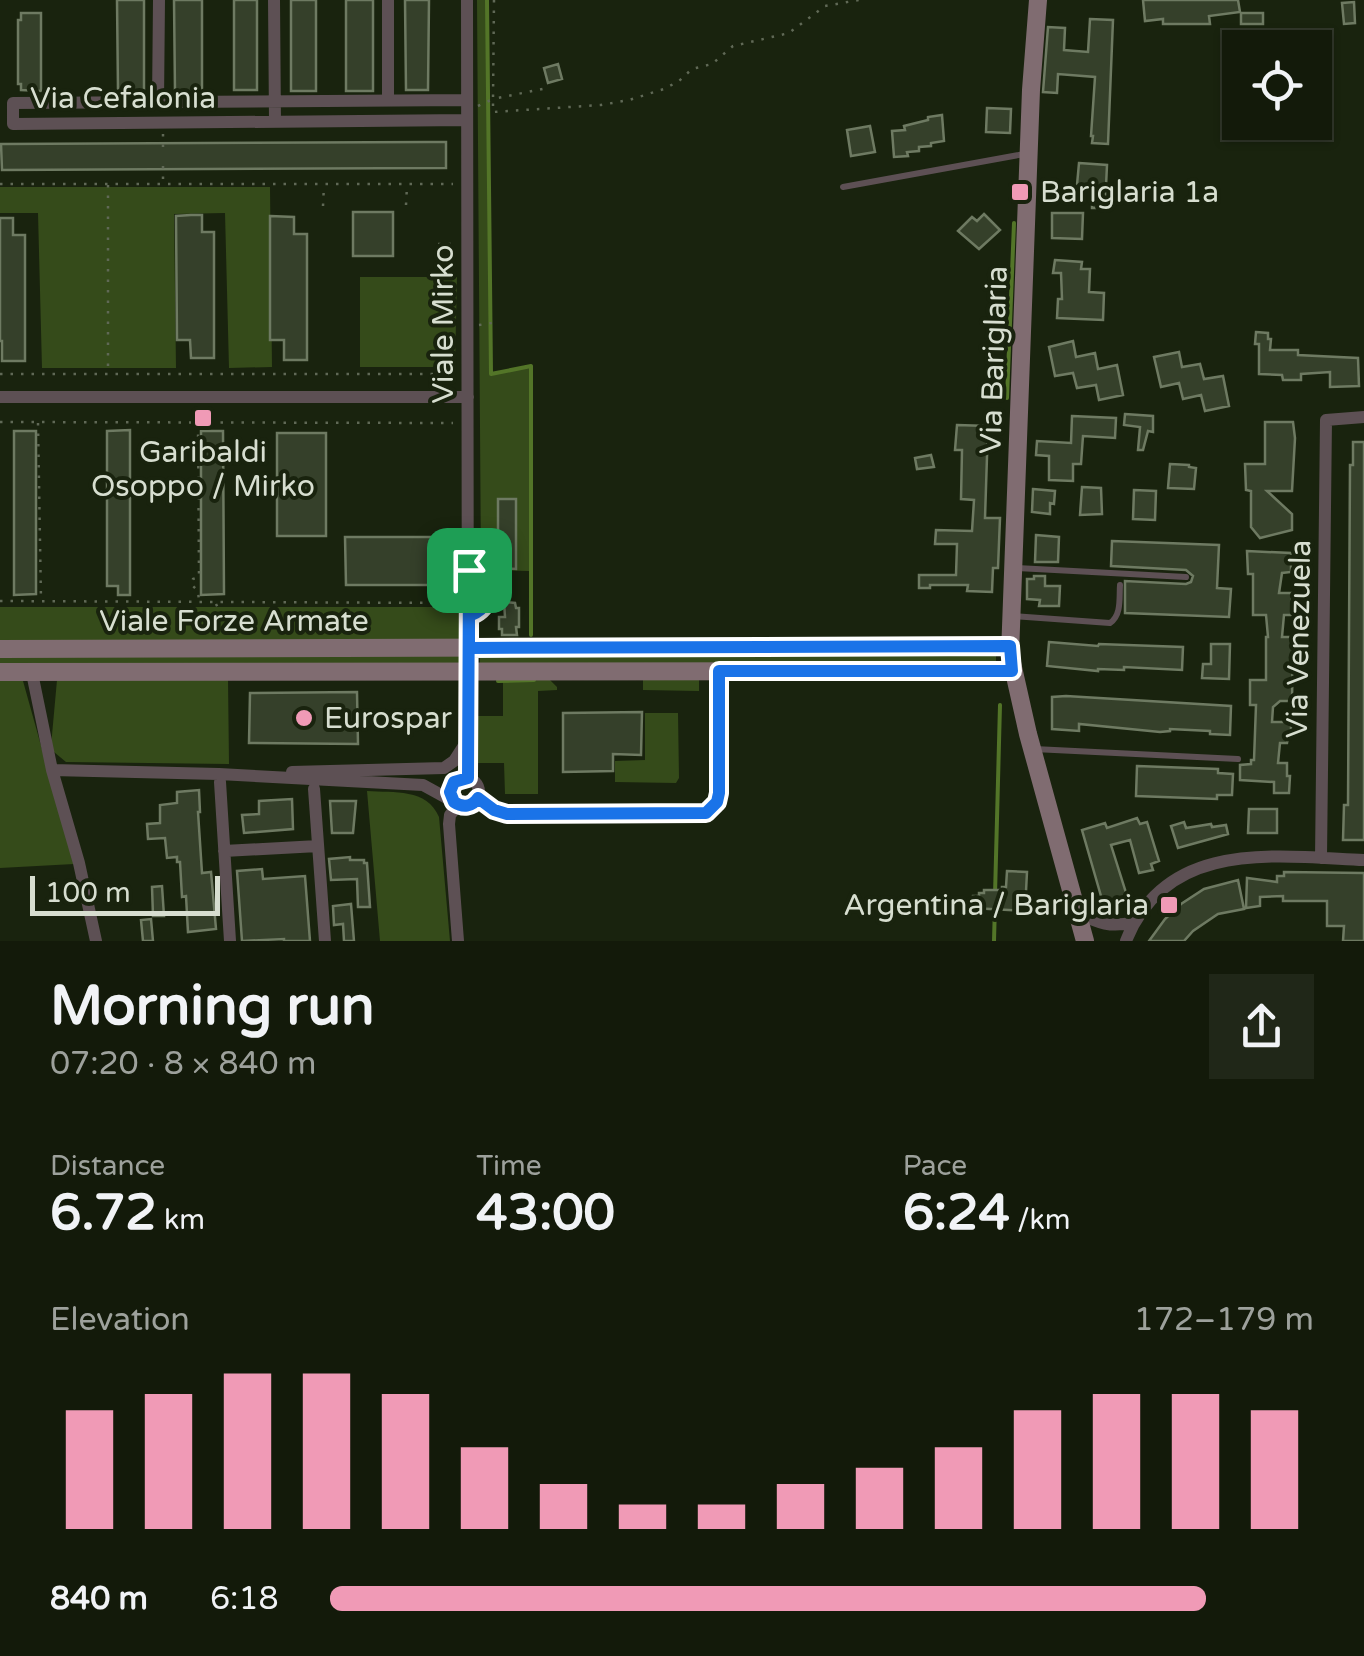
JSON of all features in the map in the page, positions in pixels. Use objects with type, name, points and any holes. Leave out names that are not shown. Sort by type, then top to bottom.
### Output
[{"type":"street","points":[[158,102],[159,0]]},
{"type":"street","points":[[274,0],[275,122]]},
{"type":"street","points":[[388,0],[388,100]]},
{"type":"street","name":"Viale Mirko","points":[[467,0],[469,648]]},
{"type":"street","name":"Via Bariglaria","points":[[1038,0],[1010,646],[1012,671],[1032,749],[1088,941]]},
{"type":"street","name":"Via Cefalonia","points":[[468,100],[13,103],[14,124],[468,120]]},
{"type":"street","points":[[0,397],[468,396]]},
{"type":"street","name":"Via Venezuela","points":[[1321,858],[1326,420],[1364,418]]},
{"type":"street","name":"Viale Forze Armate","points":[[0,649],[1010,646]]},
{"type":"street","points":[[52,770],[423,786],[456,804],[472,804],[478,798],[477,786],[468,778],[469,648]]},
{"type":"street","name":"Viale Forze Armate","points":[[0,672],[1012,671]]},
{"type":"street","points":[[32,673],[52,770],[96,941]]},
{"type":"street","points":[[220,778],[444,768],[461,753],[468,733]]},
{"type":"street","points":[[220,778],[230,941]]},
{"type":"street","points":[[456,804],[451,787],[468,778]]},
{"type":"street","points":[[314,789],[325,941]]},
{"type":"street","points":[[456,804],[449,820],[458,941]]},
{"type":"street","points":[[224,851],[318,846]]},
{"type":"street","points":[[1126,941],[1133,922],[1154,895],[1170,883],[1214,863],[1238,857],[1364,860]]},
{"type":"street","points":[[1078,913],[1106,925],[1133,922]]},
{"type":"street","points":[[1088,941],[1106,925]]},
{"type":"lane","points":[[843,187],[1029,154]]},
{"type":"lane","points":[[1013,568],[1186,577]]},
{"type":"lane","points":[[1011,616],[1110,622],[1118,612],[1120,584]]},
{"type":"lane","points":[[478,798],[507,814],[706,813],[717,802],[719,793],[719,671]]},
{"type":"lane","points":[[1032,749],[1238,759]]},
{"type":"path","points":[[494,0],[490,101],[494,112],[629,100],[664,89],[692,70],[712,64],[733,46],[789,34],[826,6],[859,0]]},
{"type":"path","points":[[490,101],[547,88]]},
{"type":"path","points":[[163,166],[163,184]]},
{"type":"path","points":[[0,184],[468,184]]},
{"type":"path","points":[[108,184],[108,374]]},
{"type":"path","points":[[323,206],[324,184]]},
{"type":"path","points":[[406,184],[406,205]]},
{"type":"path","points":[[438,244],[468,244]]},
{"type":"path","points":[[485,324],[496,322]]},
{"type":"path","points":[[0,374],[461,374]]},
{"type":"path","points":[[0,422],[459,423]]},
{"type":"path","points":[[38,422],[41,602]]},
{"type":"path","points":[[198,422],[198,602]]},
{"type":"path","points":[[198,591],[190,584],[199,577]]},
{"type":"path","points":[[0,601],[460,603]]},
{"type":"path","points":[[216,602],[232,636]]},
{"type":"green space","points":[[477,0],[489,0],[490,375],[529,367],[529,571],[481,570]]},
{"type":"green space","points":[[0,187],[270,187],[272,367],[229,368],[225,213],[174,214],[176,368],[42,368],[38,213],[0,213]]},
{"type":"green space","points":[[360,277],[457,277],[455,367],[360,367]]},
{"type":"green space","points":[[0,607],[461,607],[461,640],[0,640]]},
{"type":"green space","points":[[480,653],[996,653],[996,664],[480,664]]},
{"type":"green space","points":[[462,655],[462,663],[0,665],[0,656]]},
{"type":"green space","points":[[228,679],[229,764],[66,762],[51,746],[57,680]]},
{"type":"green space","points":[[503,679],[550,680],[557,687],[538,691],[538,794],[505,794],[504,763],[478,763],[477,716],[503,716]]},
{"type":"green space","points":[[643,679],[699,679],[699,691],[643,690]]},
{"type":"green space","points":[[0,680],[23,681],[74,864],[0,868]]},
{"type":"green space","points":[[645,713],[678,713],[676,783],[615,782],[615,761],[645,760]]},
{"type":"green space","points":[[367,791],[418,797],[434,808],[439,817],[450,941],[380,941]]},
{"type":"building","points":[[117,0],[144,0],[144,91],[118,91]]},
{"type":"building","points":[[174,0],[202,0],[202,92],[175,92]]},
{"type":"building","points":[[234,0],[257,0],[257,90],[234,90]]},
{"type":"building","points":[[291,0],[316,0],[316,91],[291,91]]},
{"type":"building","points":[[346,0],[373,0],[373,91],[346,91]]},
{"type":"building","points":[[405,0],[429,0],[428,90],[406,90]]},
{"type":"building","points":[[1143,0],[1238,0],[1240,12],[1209,16],[1210,24],[1163,24],[1163,19],[1145,21]]},
{"type":"building","points":[[1354,2],[1355,23],[1344,24],[1342,3]]},
{"type":"building","points":[[21,13],[41,13],[41,91],[21,90],[18,84]]},
{"type":"building","points":[[1241,13],[1263,13],[1263,24],[1241,24]]},
{"type":"building","points":[[1090,19],[1113,20],[1108,144],[1092,143],[1095,77],[1058,74],[1057,93],[1043,92],[1048,27],[1065,28],[1064,50],[1088,52]]},
{"type":"building","points":[[558,64],[562,79],[548,83],[544,68]]},
{"type":"building","points":[[987,108],[1011,109],[1010,133],[986,132]]},
{"type":"building","points":[[942,115],[944,141],[907,152],[908,156],[894,157],[892,131],[905,130],[904,126]]},
{"type":"building","points":[[870,126],[875,152],[851,156],[847,130]]},
{"type":"building","points":[[446,142],[446,168],[2,170],[1,144]]},
{"type":"building","points":[[1079,163],[1107,165],[1105,208],[1092,208],[1092,186],[1077,185]]},
{"type":"building","points":[[353,212],[393,212],[393,256],[353,256]]},
{"type":"building","points":[[1052,213],[1083,213],[1082,239],[1052,238]]},
{"type":"building","points":[[984,214],[1000,230],[979,249],[958,231],[972,217],[977,221]]},
{"type":"building","points":[[202,215],[202,232],[214,232],[214,358],[191,358],[190,340],[177,340],[176,216]]},
{"type":"building","points":[[270,216],[294,217],[294,234],[307,234],[307,360],[284,360],[284,340],[270,340]]},
{"type":"building","points":[[0,218],[13,218],[13,235],[25,235],[25,361],[2,361]]},
{"type":"building","points":[[1055,260],[1082,262],[1081,269],[1090,269],[1089,292],[1104,293],[1103,320],[1057,318],[1058,299],[1062,299],[1061,273],[1053,273]]},
{"type":"building","points":[[1256,332],[1268,333],[1270,350],[1358,358],[1359,386],[1330,387],[1330,372],[1301,374],[1301,380],[1259,374]]},
{"type":"building","points":[[1073,341],[1076,357],[1095,353],[1098,369],[1117,365],[1123,395],[1099,400],[1096,385],[1077,388],[1073,373],[1055,376],[1049,347]]},
{"type":"building","points":[[1179,352],[1182,367],[1200,364],[1204,379],[1223,376],[1229,406],[1205,411],[1201,395],[1183,399],[1179,383],[1161,387],[1154,357]]},
{"type":"building","points":[[1125,414],[1153,416],[1153,432],[1148,431],[1143,450],[1138,450],[1140,427],[1124,425]]},
{"type":"building","points":[[1072,416],[1116,418],[1115,438],[1083,436],[1081,464],[1073,464],[1073,481],[1049,480],[1049,456],[1036,455],[1037,441],[1071,443]]},
{"type":"building","points":[[1265,422],[1293,422],[1292,491],[1267,491],[1292,514],[1292,530],[1260,538],[1251,527],[1251,491],[1246,490],[1245,464],[1265,464]]},
{"type":"building","points":[[957,425],[988,426],[985,518],[1000,518],[998,568],[993,568],[992,592],[967,591],[968,585],[919,588],[919,575],[956,575],[957,544],[935,544],[936,530],[972,531],[974,500],[961,499],[962,450],[955,450]]},
{"type":"building","points":[[130,430],[130,595],[118,595],[118,586],[107,586],[107,431]]},
{"type":"building","points":[[14,431],[36,431],[36,594],[14,595]]},
{"type":"building","points":[[201,431],[223,431],[224,594],[201,595]]},
{"type":"building","points":[[277,433],[326,433],[326,536],[277,536]]},
{"type":"building","points":[[1353,442],[1364,442],[1364,840],[1343,840],[1344,805],[1348,805]]},
{"type":"building","points":[[931,455],[934,467],[917,469],[915,458]]},
{"type":"building","points":[[1170,464],[1196,468],[1194,489],[1168,488]]},
{"type":"building","points":[[1082,487],[1101,488],[1102,514],[1080,515]]},
{"type":"building","points":[[1033,489],[1055,491],[1050,514],[1032,512]]},
{"type":"building","points":[[1134,490],[1156,491],[1155,520],[1133,519]]},
{"type":"building","points":[[498,499],[516,499],[516,569],[498,568]]},
{"type":"building","points":[[1036,535],[1059,537],[1058,562],[1035,562]]},
{"type":"building","points":[[345,537],[449,537],[449,585],[346,585]]},
{"type":"building","points":[[1112,541],[1219,545],[1217,588],[1231,589],[1229,617],[1125,613],[1125,581],[1186,584],[1193,576],[1186,570],[1111,566]]},
{"type":"building","points":[[1247,551],[1291,553],[1291,572],[1282,573],[1279,593],[1292,593],[1292,615],[1284,615],[1282,637],[1293,637],[1292,701],[1280,701],[1273,707],[1272,722],[1291,722],[1291,736],[1287,743],[1280,743],[1278,763],[1287,763],[1289,793],[1274,793],[1274,782],[1240,780],[1240,765],[1254,760],[1256,705],[1250,705],[1250,680],[1266,680],[1268,637],[1266,615],[1253,615],[1253,574],[1248,574]]},
{"type":"building","points":[[1045,576],[1045,586],[1060,586],[1059,606],[1039,606],[1040,600],[1027,599],[1027,579]]},
{"type":"building","points":[[504,602],[515,603],[519,608],[517,635],[502,635],[499,629],[499,617],[505,617]]},
{"type":"building","points":[[1049,642],[1183,647],[1182,670],[1124,667],[1098,671],[1047,666]]},
{"type":"building","points":[[1211,644],[1230,644],[1229,679],[1202,678],[1203,664],[1211,664]]},
{"type":"building","name":"Eurospar","points":[[357,692],[358,744],[249,743],[250,693]]},
{"type":"building","points":[[1052,697],[1231,706],[1230,735],[1079,724],[1079,731],[1052,729]]},
{"type":"building","points":[[642,712],[641,755],[613,754],[613,771],[563,772],[563,713]]},
{"type":"building","points":[[1137,766],[1218,769],[1218,773],[1233,774],[1232,795],[1217,795],[1217,799],[1136,796]]},
{"type":"building","points":[[199,790],[202,873],[211,872],[216,929],[188,932],[180,862],[177,857],[167,858],[165,838],[148,839],[147,824],[160,823],[160,805],[177,803],[177,792]]},
{"type":"building","points":[[292,799],[293,829],[244,833],[242,815],[259,814],[259,801]]},
{"type":"building","points":[[330,801],[356,801],[353,833],[332,833]]},
{"type":"building","points":[[1249,809],[1277,809],[1277,833],[1248,833]]},
{"type":"building","points":[[1137,818],[1140,824],[1147,822],[1159,861],[1151,864],[1153,870],[1139,873],[1130,840],[1111,845],[1127,896],[1103,903],[1082,830],[1105,823],[1107,828]]},
{"type":"building","points":[[1184,822],[1186,828],[1226,825],[1228,834],[1178,848],[1171,826]]},
{"type":"building","points":[[350,857],[367,863],[370,907],[358,907],[357,879],[331,880],[329,859]]},
{"type":"building","points":[[262,869],[263,879],[305,876],[310,941],[242,941],[237,871]]},
{"type":"building","points":[[1007,871],[1027,872],[1025,911],[972,908],[973,896],[1006,887]]},
{"type":"building","points":[[1284,872],[1364,873],[1364,941],[1343,941],[1344,926],[1327,926],[1327,901],[1260,897],[1260,906],[1246,908],[1247,878],[1277,882],[1277,876],[1284,876]]},
{"type":"building","points":[[1238,880],[1244,909],[1218,914],[1184,941],[1149,941],[1181,904],[1204,889]]},
{"type":"building","points":[[162,886],[164,916],[153,916],[152,887]]},
{"type":"building","points":[[351,904],[354,941],[344,941],[343,924],[334,925],[333,906]]},
{"type":"building","points":[[151,919],[153,941],[143,941],[141,920]]},
{"type":"waterway","points":[[487,0],[491,374],[531,366],[531,635]]},
{"type":"waterway","points":[[1007,398],[1014,223]]},
{"type":"waterway","points":[[498,681],[534,680]]},
{"type":"waterway","points":[[995,895],[1000,705]]},
{"type":"waterway","points":[[994,941],[995,904]]},
{"type":"place","name":"Bariglaria 1a","points":[[1020,192]]},
{"type":"place","name":"Garibaldi Osoppo / Mirko","points":[[203,418]]},
{"type":"place","name":"Eurospar","points":[[304,718]]},
{"type":"place","name":"Argentina / Bariglaria","points":[[1169,905]]},
{"type":"route","points":[[469,570],[484,576],[488,584],[485,606],[469,616],[469,648],[1010,646],[1012,671],[719,671],[719,793],[717,802],[706,813],[507,814],[478,798],[462,806],[454,802],[450,792],[454,782],[468,778],[469,570]]}]
